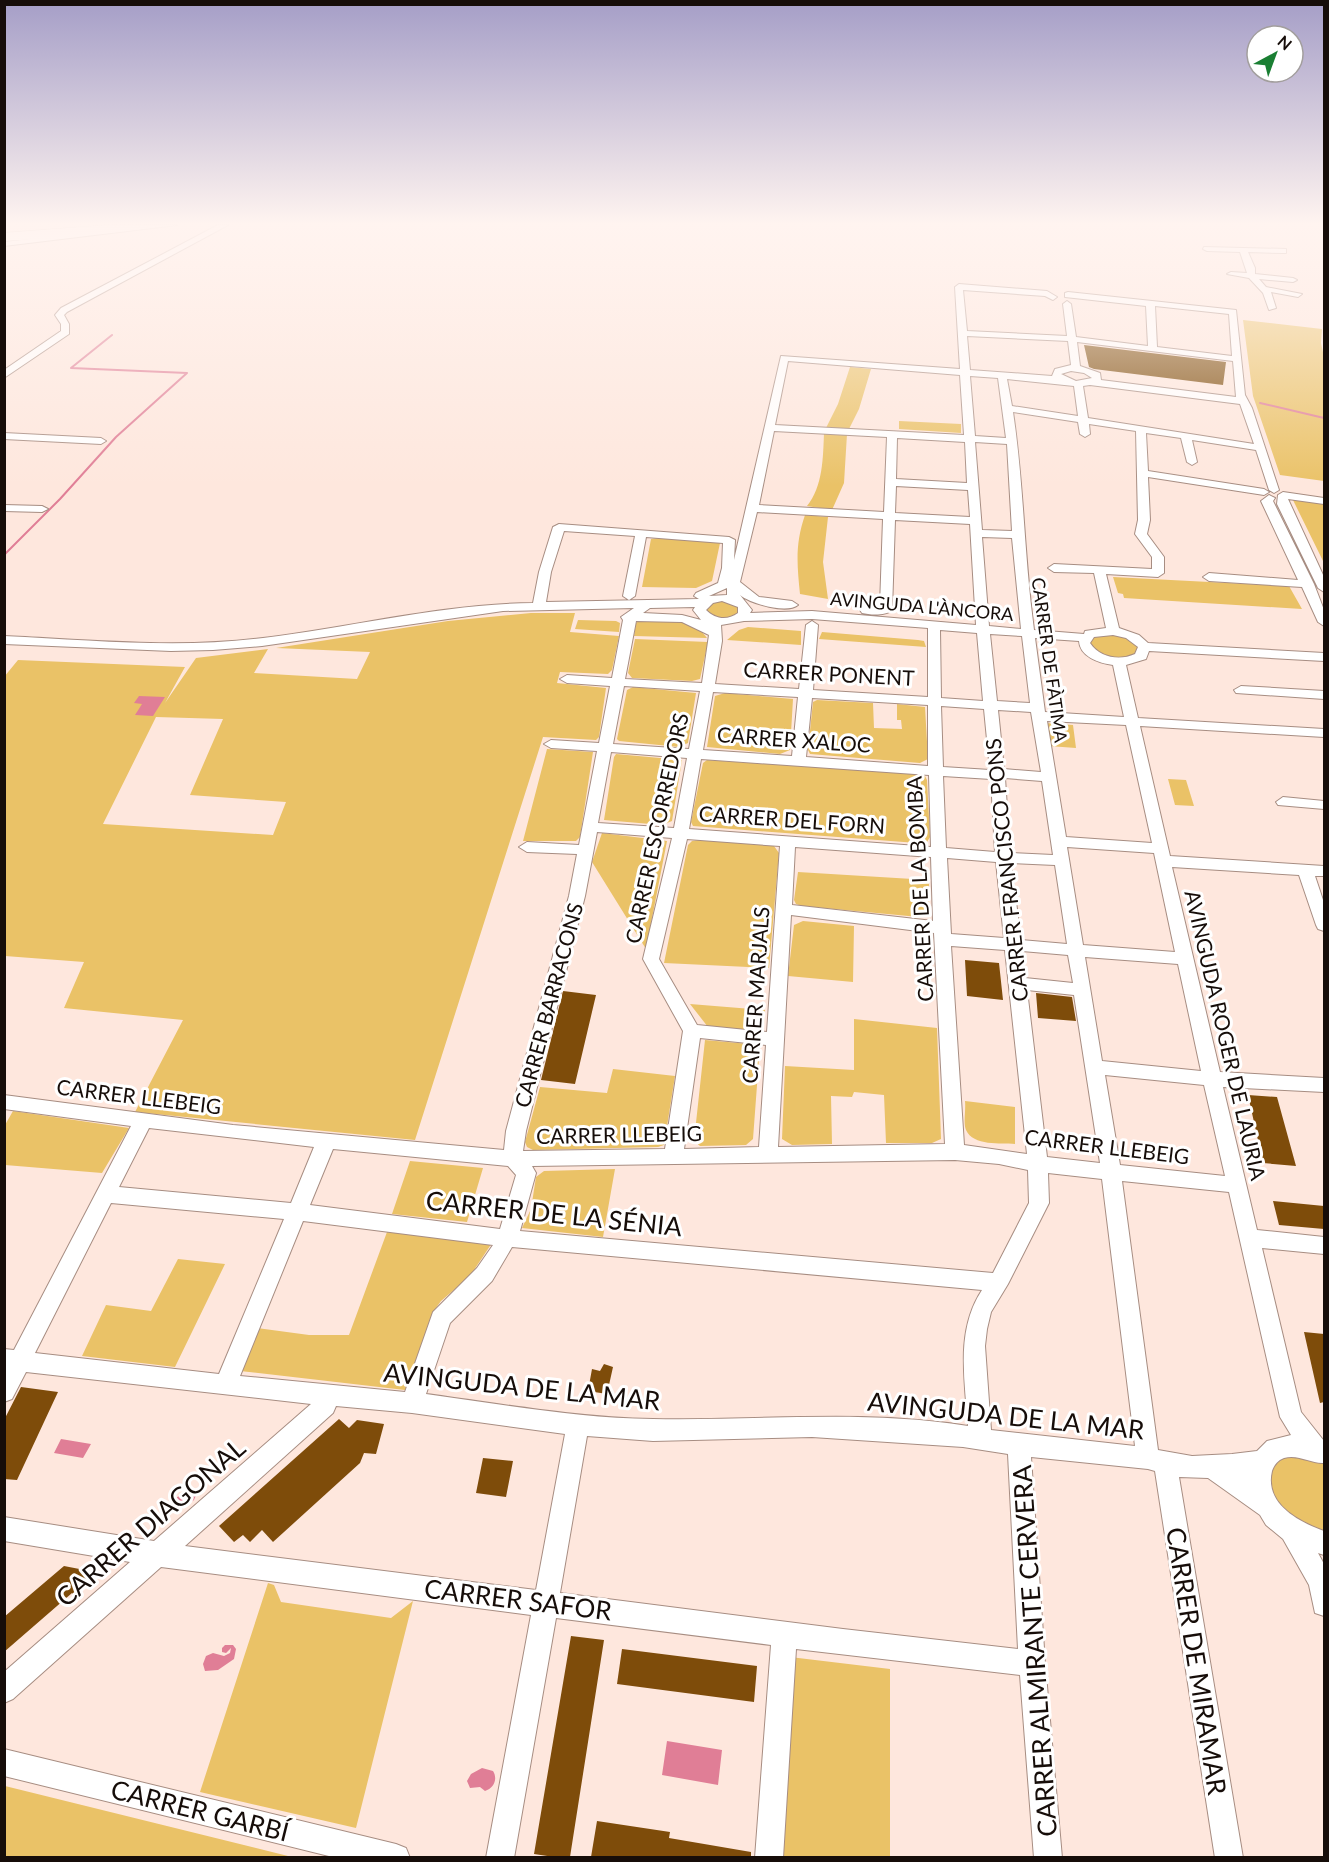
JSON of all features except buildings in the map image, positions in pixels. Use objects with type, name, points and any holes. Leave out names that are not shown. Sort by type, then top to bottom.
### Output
[{"type":"street","points":[[4,375],[66,332],[65,324],[59,315],[62,312]]},
{"type":"street","name":"CARRER FRANCISCO PONS","points":[[961,312],[962,333],[968,365],[968,434],[1003,859],[1038,1164],[1040,1203],[981,1309],[975,1329],[980,1439]]},
{"type":"street","points":[[1071,312],[1076,368]]},
{"type":"street","points":[[1151,312],[1153,349]]},
{"type":"street","points":[[1233,312],[1237,359],[1234,389],[1243,401],[1275,494],[1324,588]]},
{"type":"street","points":[[962,333],[1072,339],[1237,359]]},
{"type":"street","points":[[703,611],[719,598],[729,584],[746,539],[784,358],[968,365],[1002,375],[1078,383],[1092,382],[1243,401]]},
{"type":"street","points":[[1042,368],[1076,368],[1164,380]]},
{"type":"street","points":[[1061,369],[1056,373],[1062,380]]},
{"type":"street","points":[[1091,371],[1097,377],[1092,382]]},
{"type":"street","name":"CARRER DE FÀTIMA","points":[[1002,375],[1012,441],[1020,573],[1038,712],[1111,1172]]},
{"type":"street","points":[[1078,383],[1085,434]]},
{"type":"street","points":[[1008,408],[1261,448]]},
{"type":"street","points":[[769,428],[1012,441]]},
{"type":"street","points":[[1054,568],[1158,573],[1158,557],[1141,534],[1144,520],[1141,429]]},
{"type":"street","points":[[729,584],[748,597],[764,602],[886,610],[892,434]]},
{"type":"street","points":[[4,436],[101,441]]},
{"type":"street","points":[[1186,436],[1192,462]]},
{"type":"street","points":[[1143,473],[1324,501]]},
{"type":"street","points":[[891,482],[974,487]]},
{"type":"street","points":[[1275,494],[1267,501],[1324,622]]},
{"type":"street","points":[[4,508],[42,509]]},
{"type":"street","points":[[753,508],[890,516],[977,527],[1017,536]]},
{"type":"street","points":[[540,600],[559,527],[729,540],[729,584],[738,611]]},
{"type":"street","points":[[629,596],[641,533]]},
{"type":"street","points":[[728,568],[740,544],[746,539]]},
{"type":"street","points":[[1099,571],[1113,631]]},
{"type":"street","points":[[1209,577],[1308,584]]},
{"type":"street","points":[[4,640],[171,647],[213,646],[262,642],[540,600],[629,596],[691,598],[729,584]]},
{"type":"street","points":[[719,598],[738,611]]},
{"type":"street","points":[[540,600],[653,605],[703,611],[718,621],[738,611]]},
{"type":"street","points":[[630,617],[653,605]]},
{"type":"street","points":[[703,611],[715,626],[716,641]]},
{"type":"street","name":"AVINGUDA L'ÀNCORA","points":[[738,611],[790,614],[934,630],[983,628],[1086,638]]},
{"type":"street","name":"CARRER ESCORREDORS","points":[[692,1031],[651,959],[681,833],[716,641],[738,611]]},
{"type":"street","points":[[578,615],[688,619],[704,626],[716,641]]},
{"type":"street","name":"CARRER BARRACONS","points":[[513,1159],[516,1131],[577,896],[630,617]]},
{"type":"street","points":[[716,641],[743,623],[777,622],[812,626],[934,630]]},
{"type":"street","points":[[799,761],[812,626]]},
{"type":"street","name":"CARRER DE LA BOMBA","points":[[934,630],[934,771],[941,933],[955,1152]]},
{"type":"street","points":[[1113,631],[1137,638],[1144,647],[1144,652],[1136,659],[1119,662],[1091,653],[1084,643],[1086,638],[1096,632],[1113,631]]},
{"type":"street","points":[[1144,647],[1324,657]]},
{"type":"street","name":"AVINGUDA ROGER DE LAURIA","points":[[1119,662],[1134,721],[1212,1080],[1291,1417]]},
{"type":"street","points":[[567,679],[618,681]]},
{"type":"street","name":"CARRER PONENT","points":[[618,681],[990,705],[1134,721],[1324,733]]},
{"type":"street","points":[[1241,690],[1324,695]]},
{"type":"street","name":"CARRER XALOC","points":[[551,744],[1048,777]]},
{"type":"street","points":[[1282,802],[1324,805]]},
{"type":"street","name":"CARRER DEL FORN","points":[[590,827],[938,851],[1003,859],[1018,857],[1062,860]]},
{"type":"street","name":"CARRER MARJALS","points":[[768,1153],[788,840]]},
{"type":"street","points":[[1060,842],[1324,871]]},
{"type":"street","points":[[527,847],[586,850]]},
{"type":"street","points":[[1305,870],[1324,926]]},
{"type":"street","points":[[783,909],[1013,945],[1185,959]]},
{"type":"street","points":[[1017,983],[1082,990]]},
{"type":"street","points":[[674,1157],[692,1031],[775,1039]]},
{"type":"street","points":[[1095,1067],[1212,1080],[1324,1085]]},
{"type":"street","name":"CARRER LLEBEIG","points":[[5,1103],[326,1142],[513,1159],[768,1153],[955,1152],[999,1156],[1038,1164],[1236,1185]]},
{"type":"street","points":[[4,1392],[12,1360],[106,1194],[143,1121]]},
{"type":"street","points":[[225,1385],[326,1142]]},
{"type":"street","points":[[412,1403],[441,1318],[445,1311],[488,1272],[520,1207],[526,1173],[513,1159]]},
{"type":"street","name":"CARRER DE MIRAMAR","points":[[1111,1172],[1158,1461],[1169,1493],[1229,1857]]},
{"type":"street","name":"CARRER DE LA SÉNIA","points":[[106,1194],[297,1212],[506,1238],[965,1278],[997,1283]]},
{"type":"street","points":[[1250,1238],[1324,1245]]},
{"type":"street","name":"AVINGUDA DE LA MAR","points":[[12,1360],[225,1385],[412,1403],[578,1425],[653,1430],[812,1426],[963,1436],[1214,1469],[1269,1455],[1287,1446],[1303,1447],[1322,1453]]},
{"type":"street","name":"CARRER DIAGONAL","points":[[4,1690],[325,1406],[329,1395]]},
{"type":"street","points":[[1322,1453],[1291,1417],[1257,1475],[1259,1490],[1266,1506],[1278,1521],[1293,1533],[1324,1543]]},
{"type":"street","points":[[500,1857],[578,1425]]},
{"type":"street","name":"CARRER ALMIRANTE CERVERA","points":[[1019,1444],[1032,1663],[1048,1857]]},
{"type":"street","name":"AVINGUDA DE LA MAR","points":[[1214,1469],[1266,1506]]},
{"type":"street","name":"CARRER SAFOR","points":[[4,1529],[156,1554],[546,1602],[784,1635],[1032,1663]]},
{"type":"street","points":[[1293,1533],[1323,1587]]},
{"type":"street","points":[[769,1857],[784,1635]]},
{"type":"street","name":"CARRER GARBÍ","points":[[4,1762],[396,1857]]},
{"type":"shaded area","points":[[1243,320],[1322,329],[1324,481],[1280,475],[1253,396]]},
{"type":"shaded area","points":[[850,367],[871,369],[859,409],[849,429],[826,428],[838,404]]},
{"type":"shaded area","points":[[899,421],[961,424],[961,433],[899,429]]},
{"type":"shaded area","points":[[824,433],[847,434],[844,483],[832,510],[807,506],[819,481]]},
{"type":"shaded area","points":[[1292,498],[1324,503],[1324,563]]},
{"type":"shaded area","points":[[805,515],[828,517],[823,562],[828,599],[800,594],[798,554]]},
{"type":"shaded area","points":[[651,539],[720,543],[712,581],[696,588],[642,587]]},
{"type":"shaded area","points":[[1113,577],[1289,586],[1302,609],[1124,598],[1123,594],[1118,593]]},
{"type":"shaded area","points":[[734,600],[745,613],[718,621],[700,606],[703,603]]},
{"type":"shaded area","points":[[531,613],[575,613],[570,632],[619,636],[612,670],[608,674],[560,672],[557,683],[606,688],[599,737],[596,740],[543,737],[415,1140],[135,1112],[183,1020],[64,1008],[84,962],[5,956],[4,677],[18,660],[185,667],[165,703],[196,658],[268,649],[254,673],[357,679],[370,652],[276,648],[448,621]],"holes":[[[156,717],[223,719],[190,795],[286,802],[273,835],[103,824]]]},
{"type":"shaded area","points":[[578,620],[616,621],[620,623],[619,632],[575,629]]},
{"type":"shaded area","points":[[639,621],[685,623],[694,626],[707,638],[634,636],[636,623]]},
{"type":"shaded area","points":[[748,627],[801,631],[801,645],[727,640],[739,630]]},
{"type":"shaded area","points":[[1104,631],[1142,643],[1136,659],[1099,657],[1086,638]]},
{"type":"shaded area","points":[[822,632],[918,640],[924,641],[926,647],[819,639]]},
{"type":"shaded area","points":[[635,639],[708,642],[700,679],[692,681],[632,678],[628,673]]},
{"type":"shaded area","points":[[633,687],[696,693],[688,743],[679,747],[617,739],[627,690]]},
{"type":"shaded area","points":[[725,693],[793,699],[790,750],[780,754],[707,747],[715,696]]},
{"type":"shaded area","points":[[139,696],[165,697],[153,716],[135,715],[142,704],[134,703]]},
{"type":"shaded area","points":[[817,700],[873,703],[874,728],[902,729],[901,720],[897,720],[897,704],[925,707],[928,759],[920,763],[810,754],[808,750],[813,702]]},
{"type":"shaded area","points":[[1046,723],[1073,725],[1076,748],[1049,746]]},
{"type":"shaded area","points":[[547,749],[593,752],[580,837],[576,841],[523,841]]},
{"type":"shaded area","points":[[616,754],[682,760],[672,821],[662,825],[604,820]]},
{"type":"shaded area","points":[[707,760],[920,774],[927,780],[930,837],[927,842],[917,843],[693,826],[691,822],[703,763]]},
{"type":"shaded area","points":[[1168,779],[1186,780],[1194,806],[1175,805]]},
{"type":"shaded area","points":[[602,833],[667,841],[646,949],[592,862]]},
{"type":"shaded area","points":[[692,841],[774,846],[779,853],[769,968],[664,963],[688,845]]},
{"type":"shaded area","points":[[798,872],[929,880],[929,913],[919,917],[802,906],[796,904],[794,900]]},
{"type":"shaded area","points":[[803,921],[854,926],[853,982],[788,976],[794,925]]},
{"type":"shaded area","points":[[690,1004],[765,1010],[764,1025],[756,1032],[708,1027]]},
{"type":"shaded area","points":[[854,1019],[937,1028],[941,1139],[932,1143],[886,1143],[884,1095],[854,1092],[852,1097],[831,1096],[832,1144],[792,1145],[782,1139],[785,1066],[854,1070]]},
{"type":"shaded area","points":[[705,1040],[760,1045],[753,1139],[746,1145],[700,1146],[694,1141]]},
{"type":"shaded area","points":[[613,1069],[675,1076],[664,1145],[533,1150],[527,1147],[525,1142],[540,1087],[607,1093]]},
{"type":"shaded area","points":[[965,1101],[1015,1107],[1015,1144],[988,1143],[970,1135],[965,1127]]},
{"type":"shaded area","points":[[13,1111],[129,1128],[102,1173],[5,1165],[5,1125]]},
{"type":"shaded area","points":[[410,1161],[483,1168],[467,1222],[392,1214]]},
{"type":"shaded area","points":[[615,1169],[603,1237],[522,1228],[531,1209],[536,1177],[544,1171]]},
{"type":"shaded area","points":[[387,1232],[492,1243],[470,1276],[441,1301],[433,1312],[405,1390],[240,1371],[257,1328],[309,1335],[349,1335]]},
{"type":"shaded area","points":[[178,1259],[225,1264],[175,1367],[82,1356],[106,1305],[151,1311]]},
{"type":"shaded area","points":[[61,1439],[91,1444],[83,1458],[54,1453]]},
{"type":"shaded area","points":[[1319,1452],[1324,1455],[1324,1543],[1293,1533],[1259,1467],[1262,1461]]},
{"type":"shaded area","points":[[193,1488],[197,1493],[194,1500],[179,1511],[171,1509],[170,1503],[174,1498],[183,1495],[186,1489]]},
{"type":"shaded area","points":[[268,1583],[274,1585],[281,1602],[391,1618],[413,1601],[356,1828],[200,1792]]},
{"type":"shaded area","points":[[225,1645],[233,1645],[236,1649],[234,1659],[218,1670],[205,1671],[203,1664],[206,1656],[213,1653],[224,1656],[230,1653],[231,1648],[226,1653],[222,1652]]},
{"type":"shaded area","points":[[790,1657],[890,1669],[890,1857],[778,1858]]},
{"type":"shaded area","points":[[667,1741],[722,1750],[718,1785],[662,1775]]},
{"type":"shaded area","points":[[482,1768],[493,1771],[495,1780],[493,1785],[485,1791],[480,1787],[470,1788],[467,1781],[471,1774]]},
{"type":"shaded area","points":[[5,1786],[292,1857],[5,1857]]},
{"type":"waterway","points":[[4,555],[60,499],[116,437],[187,373],[71,368],[112,335]]},
{"type":"waterway","points":[[1260,403],[1324,418]]}]
